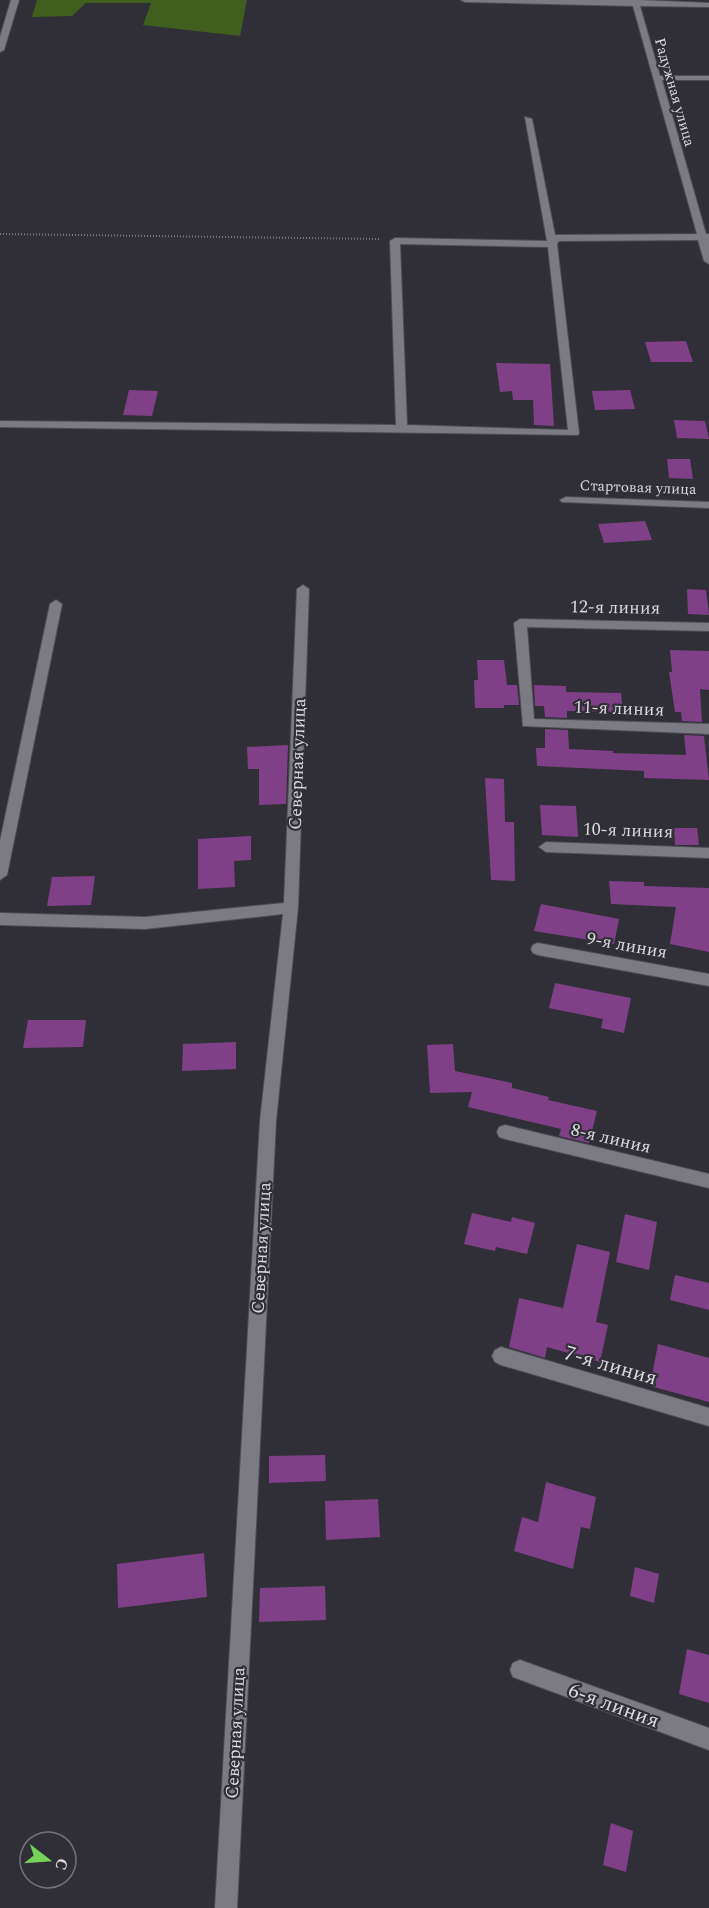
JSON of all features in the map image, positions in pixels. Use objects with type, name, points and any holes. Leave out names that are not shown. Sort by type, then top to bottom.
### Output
[{"type":"street","points":[[0,50],[15,0]]},
{"type":"street","points":[[465,0],[709,5]]},
{"type":"street","name":"Радужная улица","points":[[635,2],[706,237],[709,261]]},
{"type":"street","points":[[657,78],[709,78]]},
{"type":"street","points":[[0,424],[402,428],[574,433],[552,244],[528,119]]},
{"type":"street","points":[[552,244],[556,238],[568,237],[706,237]]},
{"type":"street","points":[[402,428],[395,241],[552,244]]},
{"type":"street","name":"Стартовая улица","points":[[566,500],[709,505]]},
{"type":"street","name":"Северная улица","points":[[226,1908],[268,1121],[291,908],[303,589]]},
{"type":"street","points":[[0,875],[56,604]]},
{"type":"street","name":"12-я линия","points":[[528,723],[520,623],[709,627]]},
{"type":"street","name":"11-я линия","points":[[528,723],[709,729]]},
{"type":"street","name":"10-я линия","points":[[546,847],[709,853]]},
{"type":"street","points":[[0,919],[145,923],[291,908]]},
{"type":"street","name":"9-я линия","points":[[538,949],[709,980]]},
{"type":"street","name":"8-я линия","points":[[504,1132],[709,1181]]},
{"type":"street","name":"7-я линия","points":[[501,1356],[709,1417]]},
{"type":"street","name":"6-я линия","points":[[520,1670],[709,1739]]},
{"type":"path","points":[[0,234],[395,241]]},
{"type":"green space","points":[[37,0],[247,0],[240,36],[143,25],[151,3],[86,3],[72,16],[32,17]]},
{"type":"building","points":[[686,341],[693,362],[651,362],[645,342]]},
{"type":"building","points":[[496,363],[550,364],[554,426],[534,425],[533,400],[513,400],[512,391],[500,392]]},
{"type":"building","points":[[129,390],[158,391],[152,416],[123,415]]},
{"type":"building","points":[[630,390],[635,409],[595,410],[592,391]]},
{"type":"building","points":[[674,420],[705,421],[709,439],[677,438]]},
{"type":"building","points":[[667,459],[690,459],[693,479],[669,478]]},
{"type":"building","points":[[645,521],[652,540],[604,543],[598,524]]},
{"type":"building","points":[[687,589],[706,590],[709,615],[688,614]]},
{"type":"building","points":[[670,650],[709,651],[709,690],[700,689],[702,722],[682,721],[681,712],[675,712],[669,672],[672,672]]},
{"type":"building","points":[[477,660],[504,660],[507,685],[517,685],[519,705],[504,705],[504,708],[475,708],[474,680],[478,680]]},
{"type":"building","points":[[534,685],[566,686],[566,692],[621,693],[623,712],[567,711],[567,718],[545,717],[544,706],[535,706]]},
{"type":"building","points":[[545,729],[568,730],[569,749],[613,751],[613,753],[686,755],[684,735],[704,736],[709,780],[644,778],[644,771],[537,766],[536,748],[545,748]]},
{"type":"building","points":[[288,745],[286,804],[259,805],[259,769],[248,769],[247,747]]},
{"type":"building","points":[[485,778],[504,779],[505,822],[514,822],[515,881],[491,880]]},
{"type":"building","points":[[540,805],[576,806],[578,837],[542,835]]},
{"type":"building","points":[[674,828],[697,828],[699,845],[675,845]]},
{"type":"building","points":[[251,836],[251,860],[234,861],[235,887],[198,889],[198,839]]},
{"type":"building","points":[[95,876],[91,905],[47,906],[52,877]]},
{"type":"building","points":[[609,881],[644,882],[644,886],[709,888],[709,952],[670,944],[676,907],[611,904]]},
{"type":"building","points":[[541,904],[619,919],[614,944],[534,931]]},
{"type":"building","points":[[555,983],[631,998],[624,1033],[601,1028],[603,1019],[549,1008]]},
{"type":"building","points":[[28,1020],[86,1020],[83,1047],[23,1048]]},
{"type":"building","points":[[236,1042],[236,1069],[182,1071],[183,1044]]},
{"type":"building","points":[[453,1044],[455,1071],[512,1083],[512,1088],[549,1097],[548,1100],[597,1111],[589,1143],[559,1136],[561,1129],[468,1107],[472,1092],[430,1093],[427,1045]]},
{"type":"building","points":[[472,1213],[511,1222],[512,1217],[535,1223],[527,1254],[496,1247],[495,1251],[464,1244]]},
{"type":"building","points":[[625,1214],[657,1222],[649,1270],[616,1262]]},
{"type":"building","points":[[577,1244],[610,1252],[596,1322],[608,1325],[600,1362],[547,1347],[545,1358],[509,1347],[519,1298],[563,1308]]},
{"type":"building","points":[[675,1275],[709,1283],[709,1310],[670,1300]]},
{"type":"building","points":[[658,1344],[709,1358],[709,1402],[650,1386]]},
{"type":"building","points":[[325,1455],[326,1481],[269,1483],[269,1456]]},
{"type":"building","points":[[546,1482],[596,1497],[590,1529],[581,1527],[573,1569],[514,1551],[522,1517],[538,1522]]},
{"type":"building","points":[[378,1499],[380,1537],[326,1540],[325,1501]]},
{"type":"building","points":[[204,1553],[207,1597],[118,1608],[117,1564]]},
{"type":"building","points":[[635,1567],[659,1574],[654,1603],[630,1596]]},
{"type":"building","points":[[325,1586],[326,1620],[259,1622],[260,1588]]},
{"type":"building","points":[[687,1649],[709,1655],[709,1703],[679,1694]]},
{"type":"building","points":[[611,1823],[633,1831],[626,1872],[603,1865]]}]
